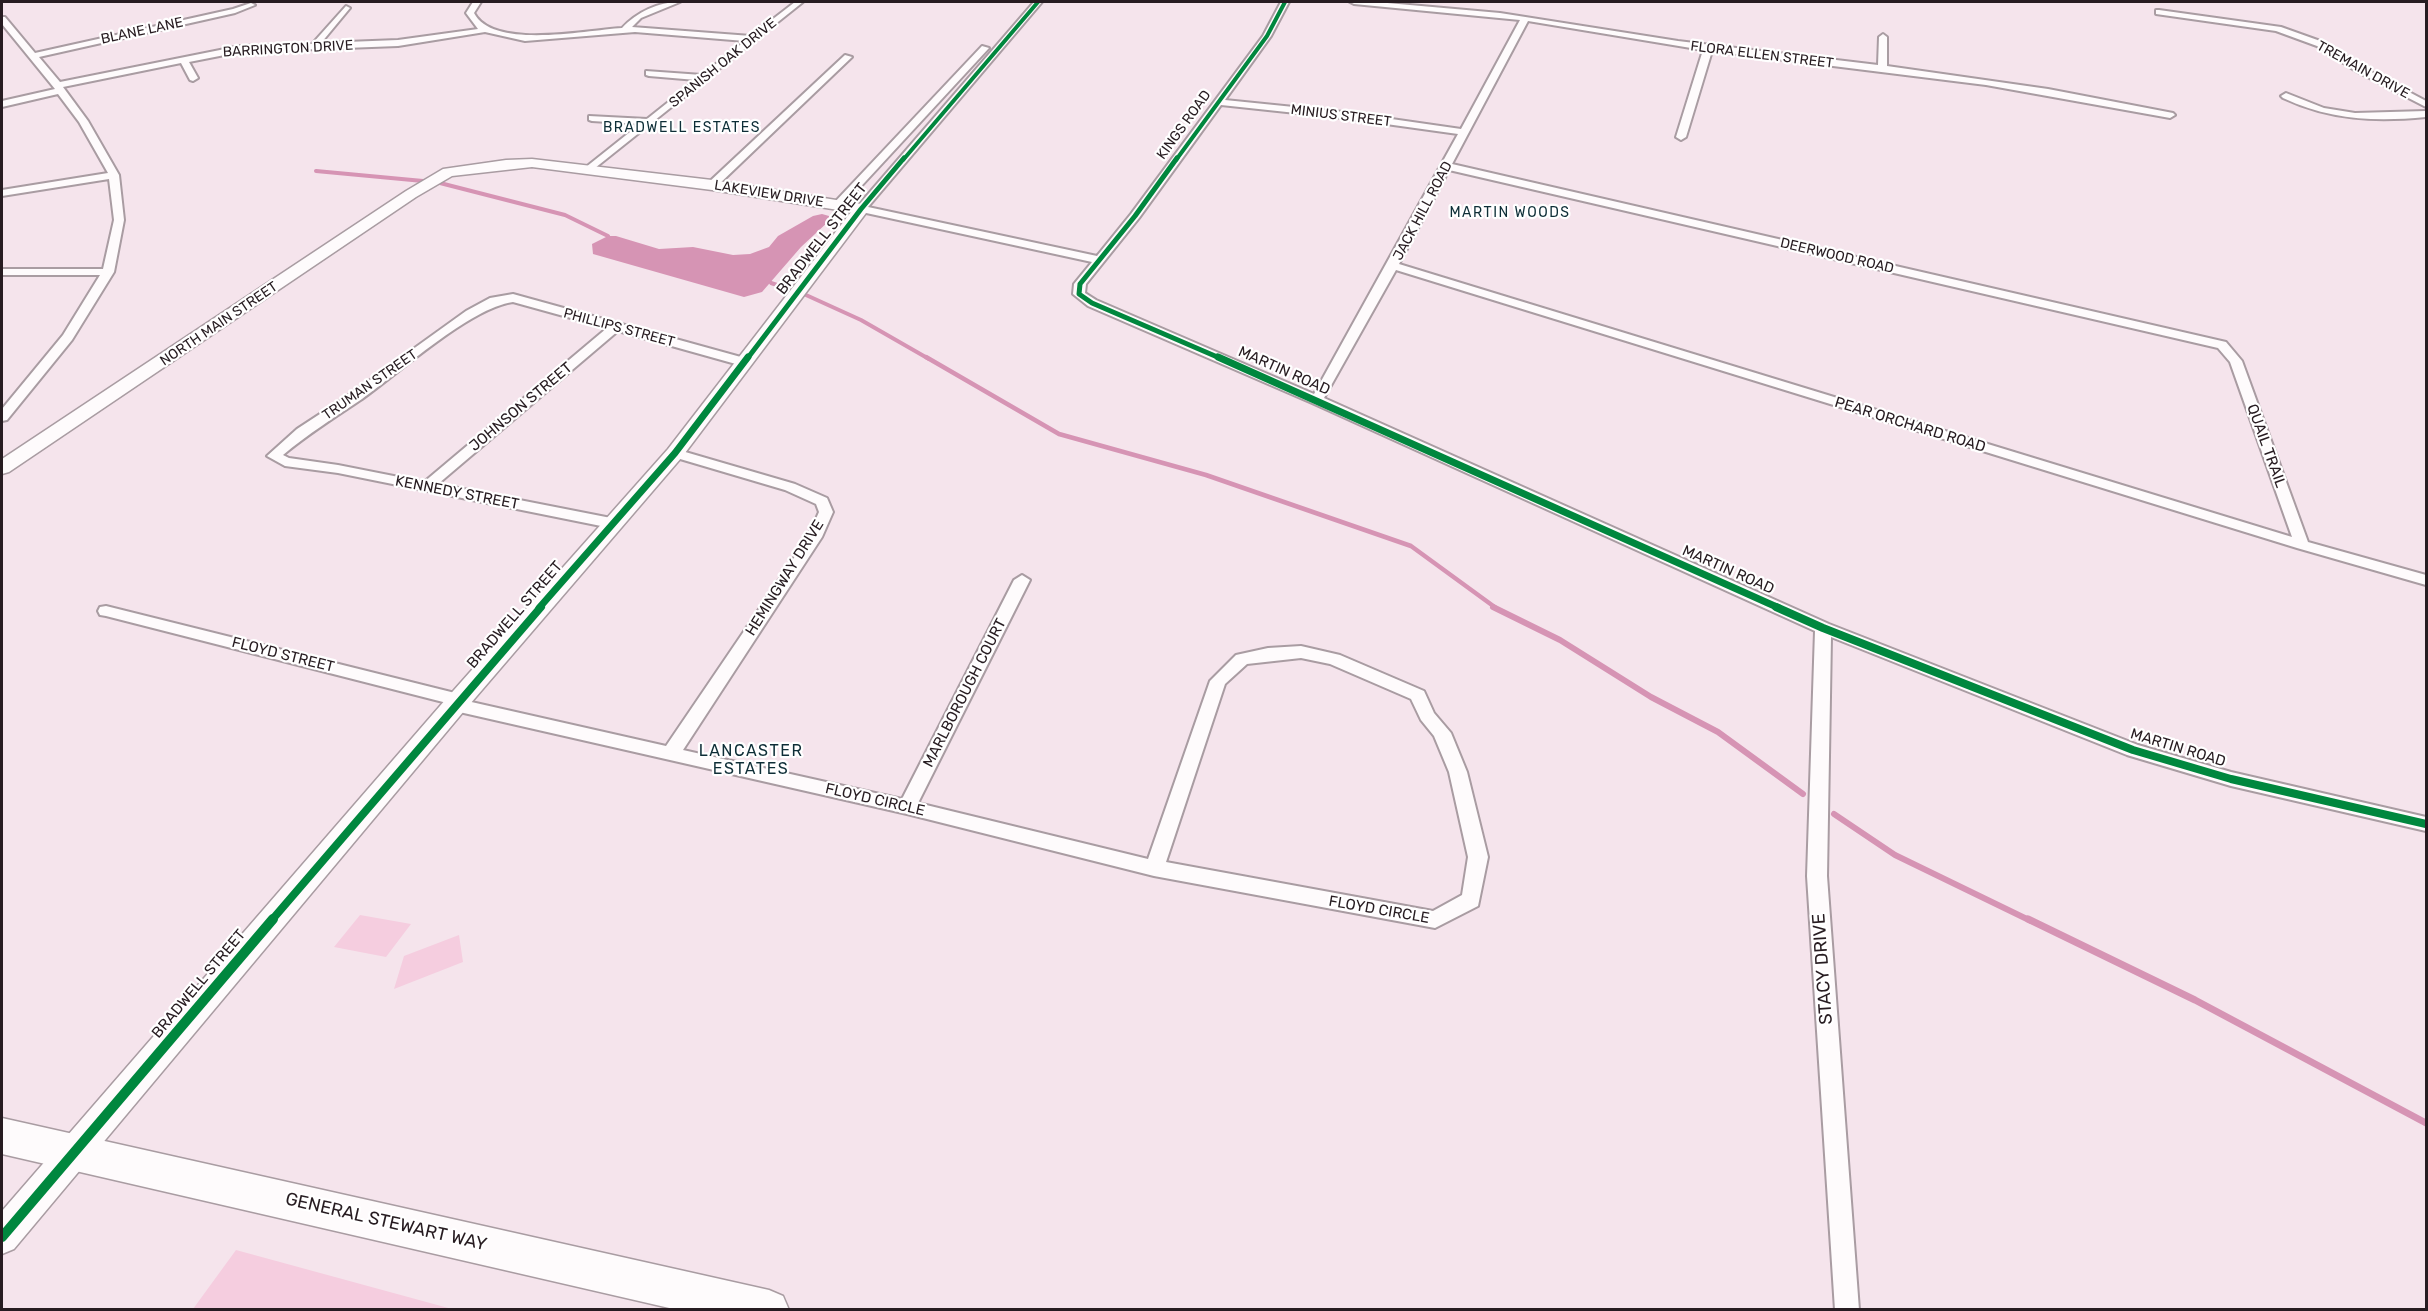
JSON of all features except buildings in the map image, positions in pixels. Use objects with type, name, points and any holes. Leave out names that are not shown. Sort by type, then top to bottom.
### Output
[{"type":"main road","name":"GENERAL STEWART WAY","points":[[2,1136],[363,1216],[769,1310]]},
{"type":"street","points":[[477,2],[470,14],[472,20],[484,30],[525,38],[624,30],[752,39]]},
{"type":"street","points":[[624,30],[638,16],[675,2]]},
{"type":"street","name":"SPANISH OAK DRIVE","points":[[590,169],[799,2]]},
{"type":"street","name":"BRADWELL STREET","points":[[2,1237],[611,523],[675,453],[743,362],[849,207],[1026,5],[1033,2]]},
{"type":"street","name":"BRADWELL STREET","points":[[849,207],[1038,2]]},
{"type":"street","name":"KINGS ROAD","points":[[1101,260],[1267,36],[1285,2]]},
{"type":"street","name":"FLORA ELLEN STREET","points":[[1354,2],[1525,19],[1587,28],[1633,38],[2030,88],[2170,115]]},
{"type":"street","name":"BLANE LANE","points":[[32,56],[235,11],[251,5]]},
{"type":"street","points":[[315,45],[346,8]]},
{"type":"street","name":"TREMAIN DRIVE","points":[[2159,12],[2278,29],[2302,37],[2320,44],[2359,69],[2427,104]]},
{"type":"street","points":[[2,19],[83,121],[114,176],[119,220],[108,272],[68,336],[2,417]]},
{"type":"street","name":"JACK HILL ROAD","points":[[1317,400],[1394,266],[1463,132],[1525,19]]},
{"type":"street","name":"BARRINGTON DRIVE","points":[[2,104],[183,59],[240,49],[398,43],[484,30]]},
{"type":"street","points":[[1882,69],[1883,37]]},
{"type":"street","points":[[1681,137],[1708,48]]},
{"type":"street","points":[[712,184],[848,57]]},
{"type":"street","points":[[183,59],[193,78]]},
{"type":"street","points":[[649,73],[703,78]]},
{"type":"street","points":[[2286,96],[2311,108],[2352,117],[2380,118],[2427,114]]},
{"type":"street","name":"MINIUS STREET","points":[[1218,102],[1343,115],[1463,132]]},
{"type":"street","points":[[592,118],[650,122]]},
{"type":"street","name":"LAKEVIEW DRIVE","points":[[435,180],[448,172],[506,164],[532,163],[590,169],[712,184],[849,207],[1101,260]]},
{"type":"street","name":"DEERWOOD ROAD","points":[[1447,166],[2196,338],[2222,345],[2226,349]]},
{"type":"street","points":[[2,194],[114,176]]},
{"type":"street","name":"NORTH MAIN STREET","points":[[2,468],[435,180]]},
{"type":"street","name":"MARTIN ROAD","points":[[1101,260],[1080,284],[1079,294],[1092,303],[1317,400],[1823,628],[2133,750],[2231,779],[2427,824]]},
{"type":"street","name":"PEAR ORCHARD ROAD","points":[[1394,266],[2302,545],[2427,580]]},
{"type":"street","points":[[2,272],[108,272]]},
{"type":"street","name":"PHILLIPS STREET","points":[[494,301],[513,298],[743,362]]},
{"type":"street","name":"TRUMAN STREET","points":[[302,465],[285,462],[274,456],[302,432],[357,396],[470,314],[494,301]]},
{"type":"street","name":"JOHNSON STREET","points":[[426,487],[615,327]]},
{"type":"street","name":"QUAIL TRAIL","points":[[2226,349],[2236,361],[2302,545]]},
{"type":"street","name":"HEMINGWAY DRIVE","points":[[671,753],[815,537],[826,512],[822,501],[790,487],[675,453]]},
{"type":"street","name":"KENNEDY STREET","points":[[302,465],[338,469],[611,523]]},
{"type":"street","name":"MARLBOROUGH COURT","points":[[907,807],[1022,580]]},
{"type":"street","name":"FLOYD STREET","points":[[106,611],[457,703]]},
{"type":"street","name":"STACY DRIVE","points":[[1823,628],[1817,876],[1847,1310]]},
{"type":"street","name":"FLOYD CIRCLE","points":[[457,703],[907,807],[1155,868],[1435,920],[1471,900],[1478,857],[1458,772],[1442,733],[1427,716],[1418,694],[1334,658],[1301,652],[1242,658],[1218,681],[1155,868]]},
{"type":"shaded area","points":[[822,214],[829,216],[829,221],[801,247],[762,292],[744,297],[593,254],[592,244],[608,236],[616,236],[659,249],[693,247],[733,255],[750,254],[769,247],[778,236],[813,216]]},
{"type":"shaded area","points":[[360,915],[411,924],[386,957],[334,947]]},
{"type":"shaded area","points":[[459,935],[463,962],[394,989],[404,956]]},
{"type":"shaded area","points":[[236,1250],[452,1309],[193,1309]]},
{"type":"waterway","points":[[316,171],[423,181]]},
{"type":"waterway","points":[[440,183],[565,215],[608,236]]},
{"type":"waterway","points":[[771,283],[789,289]]},
{"type":"waterway","points":[[806,295],[861,320],[929,359]]},
{"type":"waterway","points":[[926,357],[1059,434],[1206,475],[1411,546],[1496,608]]},
{"type":"waterway","points":[[1493,607],[1560,640],[1651,697],[1718,732],[1803,794]]},
{"type":"waterway","points":[[1834,814],[1895,855],[2031,921]]},
{"type":"waterway","points":[[2028,919],[2195,1000],[2426,1123]]},
{"type":"cycle path","points":[[2,1237],[455,705],[675,453],[861,209],[1038,2]]},
{"type":"cycle path","points":[[1285,2],[1267,36],[1135,216],[1080,284],[1079,294],[1092,303],[1317,400],[1823,628],[2133,750],[2231,779],[2426,824]]},
{"type":"district","name":"BRADWELL ESTATES","points":[[682,128]]},
{"type":"district","name":"MARTIN WOODS","points":[[1510,213]]},
{"type":"district","name":"LANCASTER ESTATES","points":[[751,760]]}]
